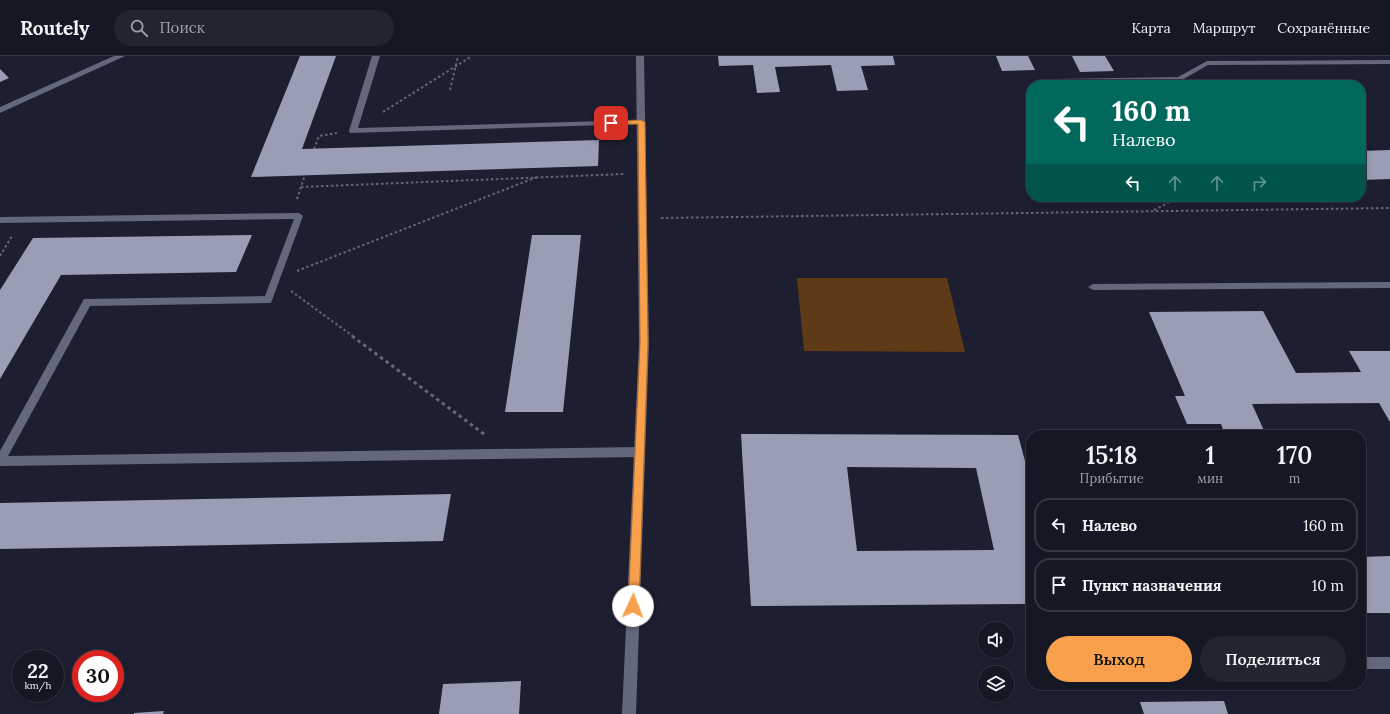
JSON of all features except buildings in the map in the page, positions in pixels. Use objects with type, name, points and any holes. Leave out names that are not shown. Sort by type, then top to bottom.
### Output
[{"type":"street","points":[[0,110],[121,56]]},
{"type":"street","points":[[629,714],[644,343],[640,56]]},
{"type":"lane","points":[[376,56],[353,131],[641,122]]},
{"type":"lane","points":[[1118,80],[1180,79],[1207,63],[1390,62]]},
{"type":"lane","points":[[0,220],[299,216],[268,300],[87,302],[0,461],[640,452]]},
{"type":"lane","points":[[1093,287],[1389,286]]},
{"type":"lane","points":[[1366,663],[1390,663]]},
{"type":"path","points":[[450,90],[458,56]]},
{"type":"path","points":[[314,149],[319,136],[353,131],[472,56]]},
{"type":"path","points":[[305,175],[301,187],[642,173]]},
{"type":"path","points":[[275,279],[537,177]]},
{"type":"path","points":[[1152,211],[1170,202]]},
{"type":"path","points":[[642,218],[1390,208]]},
{"type":"path","points":[[275,279],[511,454]]},
{"type":"shaded area","points":[[797,278],[947,278],[965,352],[804,351]]},
{"type":"route","points":[[611,123],[641,122],[644,343],[633,606]]}]
